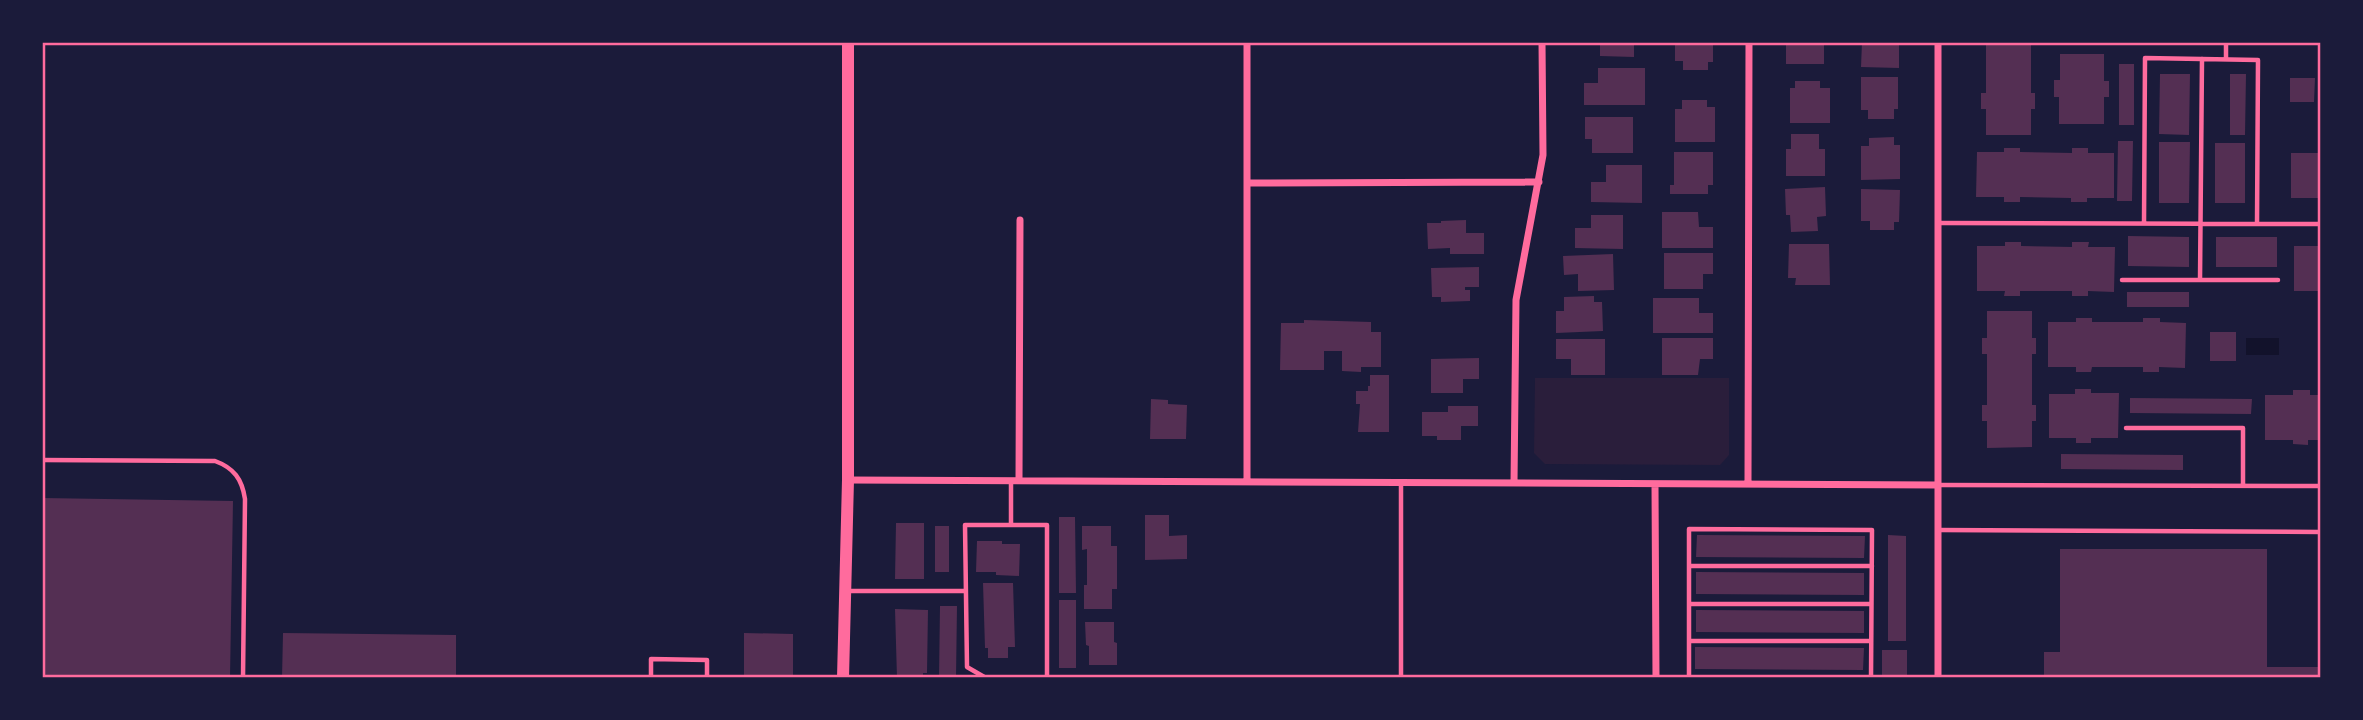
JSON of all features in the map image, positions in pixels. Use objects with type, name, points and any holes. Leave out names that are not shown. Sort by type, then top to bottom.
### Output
[{"type":"street","points":[[843,678],[848,480],[848,42]]},
{"type":"street","points":[[1247,42],[1247,482]]},
{"type":"street","points":[[1514,483],[1516,300],[1543,155],[1542,42]]},
{"type":"street","points":[[1748,484],[1749,42]]},
{"type":"street","points":[[1938,42],[1938,678]]},
{"type":"street","points":[[1247,183],[1539,182]]},
{"type":"street","points":[[1015,480],[1020,220]]},
{"type":"street","points":[[848,480],[1938,485]]},
{"type":"street","points":[[1655,484],[1656,678]]},
{"type":"lane","points":[[2226,42],[2226,59]]},
{"type":"lane","points":[[2144,223],[2145,58],[2258,60],[2257,224]]},
{"type":"lane","points":[[2200,280],[2202,59]]},
{"type":"lane","points":[[1938,223],[2321,224]]},
{"type":"lane","points":[[2122,280],[2278,280]]},
{"type":"lane","points":[[2126,428],[2243,428],[2243,486]]},
{"type":"lane","points":[[42,460],[215,461],[226,465],[236,474],[243,485],[245,499],[243,678]]},
{"type":"lane","points":[[1011,525],[1015,480]]},
{"type":"lane","points":[[1401,483],[1401,678]]},
{"type":"lane","points":[[1938,485],[2321,486]]},
{"type":"lane","points":[[986,678],[967,667],[965,525],[1047,525],[1047,678]]},
{"type":"lane","points":[[1689,678],[1689,529],[1872,530],[1871,678]]},
{"type":"lane","points":[[1938,530],[2321,532]]},
{"type":"lane","points":[[1689,566],[1872,566]]},
{"type":"lane","points":[[846,591],[965,591]]},
{"type":"lane","points":[[1689,604],[1871,604]]},
{"type":"lane","points":[[1689,641],[1871,641]]},
{"type":"lane","points":[[651,678],[651,659],[707,660],[707,678]]},
{"type":"shaded area","points":[[2246,338],[2279,338],[2279,355],[2246,355]]},
{"type":"shaded area","points":[[1535,378],[1729,378],[1729,455],[1720,465],[1545,464],[1534,453]]},
{"type":"building","points":[[1600,42],[1634,42],[1634,57],[1600,56]]},
{"type":"building","points":[[1675,42],[1713,42],[1713,62],[1708,62],[1708,70],[1683,70],[1683,61],[1675,61]]},
{"type":"building","points":[[1786,42],[1824,42],[1824,64],[1786,64]]},
{"type":"building","points":[[1862,42],[1899,42],[1899,68],[1861,67]]},
{"type":"building","points":[[1986,42],[2031,42],[2031,93],[2035,93],[2035,109],[2031,109],[2031,135],[1986,135],[1986,109],[1981,109],[1981,93],[1986,93]]},
{"type":"building","points":[[2060,54],[2104,54],[2104,81],[2109,81],[2109,97],[2104,97],[2104,124],[2059,124],[2059,97],[2054,97],[2054,80],[2060,80]]},
{"type":"building","points":[[2119,64],[2134,64],[2134,125],[2119,125]]},
{"type":"building","points":[[1598,68],[1645,68],[1645,105],[1584,105],[1584,83],[1598,83]]},
{"type":"building","points":[[2160,74],[2190,74],[2189,135],[2159,134]]},
{"type":"building","points":[[2230,74],[2246,74],[2245,135],[2230,135]]},
{"type":"building","points":[[1861,77],[1898,77],[1898,109],[1894,109],[1894,119],[1868,119],[1868,110],[1861,110]]},
{"type":"building","points":[[2290,78],[2315,78],[2314,102],[2290,102]]},
{"type":"building","points":[[1795,81],[1820,81],[1820,88],[1830,88],[1830,123],[1790,123],[1790,88],[1795,88]]},
{"type":"building","points":[[1682,100],[1707,100],[1707,107],[1715,107],[1715,142],[1675,142],[1675,109],[1682,109]]},
{"type":"building","points":[[1585,117],[1633,117],[1633,153],[1592,153],[1592,139],[1585,139]]},
{"type":"building","points":[[1791,134],[1819,134],[1819,149],[1825,149],[1825,176],[1786,176],[1786,149],[1791,149]]},
{"type":"building","points":[[1894,137],[1894,145],[1900,145],[1900,179],[1861,180],[1861,146],[1869,146],[1869,138]]},
{"type":"building","points":[[2118,141],[2133,141],[2132,201],[2117,201]]},
{"type":"building","points":[[2159,142],[2190,142],[2189,203],[2159,203]]},
{"type":"building","points":[[2215,143],[2245,143],[2245,203],[2215,203]]},
{"type":"building","points":[[2004,148],[2020,148],[2020,152],[2072,153],[2072,148],[2088,148],[2088,153],[2114,153],[2114,198],[2087,198],[2087,202],[2071,202],[2071,198],[2020,197],[2020,202],[2004,202],[2004,197],[1976,197],[1977,152],[2004,152]]},
{"type":"building","points":[[2319,148],[2321,202],[2318,202],[2318,198],[2291,198],[2291,153],[2318,153]]},
{"type":"building","points":[[1674,152],[1713,152],[1713,185],[1708,185],[1708,194],[1670,194],[1670,185],[1674,185]]},
{"type":"building","points":[[1606,165],[1642,165],[1642,203],[1591,202],[1591,182],[1606,182]]},
{"type":"building","points":[[1825,187],[1826,216],[1817,217],[1818,231],[1791,232],[1790,215],[1786,215],[1785,189]]},
{"type":"building","points":[[1861,189],[1900,190],[1899,222],[1894,222],[1894,230],[1870,230],[1870,221],[1861,221]]},
{"type":"building","points":[[1662,212],[1698,212],[1699,227],[1713,227],[1713,248],[1662,248]]},
{"type":"building","points":[[1591,215],[1623,215],[1623,249],[1575,248],[1575,228],[1591,228]]},
{"type":"building","points":[[1466,220],[1466,233],[1484,233],[1484,254],[1450,254],[1450,248],[1428,249],[1427,223]]},
{"type":"building","points":[[2128,236],[2189,237],[2189,267],[2128,266]]},
{"type":"building","points":[[2216,237],[2277,237],[2277,267],[2216,267]]},
{"type":"building","points":[[2005,242],[2021,242],[2021,246],[2072,247],[2072,242],[2089,242],[2088,247],[2115,247],[2114,292],[2088,291],[2088,296],[2072,296],[2072,291],[2020,291],[2020,296],[2004,296],[2005,291],[1977,291],[1977,246],[2005,246]]},
{"type":"building","points":[[1789,244],[1829,244],[1830,285],[1795,285],[1796,278],[1788,278]]},
{"type":"building","points":[[2294,246],[2321,246],[2321,291],[2294,291]]},
{"type":"building","points":[[1664,253],[1713,253],[1713,274],[1703,274],[1703,289],[1664,289]]},
{"type":"building","points":[[1613,254],[1614,290],[1578,291],[1578,274],[1564,275],[1563,256]]},
{"type":"building","points":[[1479,267],[1479,287],[1465,287],[1465,290],[1470,290],[1470,301],[1441,302],[1441,297],[1432,297],[1431,268]]},
{"type":"building","points":[[2127,292],[2189,292],[2189,307],[2127,307]]},
{"type":"building","points":[[1594,296],[1594,302],[1602,302],[1603,331],[1556,333],[1556,311],[1564,311],[1564,297]]},
{"type":"building","points":[[1653,298],[1699,298],[1699,313],[1713,313],[1713,333],[1653,333]]},
{"type":"building","points":[[1987,311],[2032,311],[2032,338],[2036,338],[2036,354],[2032,354],[2032,405],[2036,405],[2036,421],[2032,421],[2032,447],[1987,448],[1987,421],[1982,421],[1982,405],[1987,405],[1987,354],[1982,354],[1982,338],[1987,338]]},
{"type":"building","points":[[2076,318],[2092,318],[2092,322],[2143,322],[2143,318],[2160,318],[2160,322],[2186,323],[2185,368],[2159,367],[2159,372],[2143,372],[2143,367],[2092,367],[2091,372],[2076,372],[2076,367],[2048,367],[2048,322],[2076,322]]},
{"type":"building","points":[[1304,320],[1371,322],[1371,332],[1381,332],[1381,367],[1361,367],[1361,372],[1342,371],[1342,351],[1324,351],[1324,370],[1280,370],[1281,323],[1304,323]]},
{"type":"building","points":[[2210,332],[2236,332],[2236,361],[2210,361]]},
{"type":"building","points":[[1662,338],[1713,338],[1713,359],[1700,359],[1698,375],[1662,375]]},
{"type":"building","points":[[1556,339],[1605,339],[1605,375],[1571,375],[1571,359],[1556,359]]},
{"type":"building","points":[[1479,358],[1479,379],[1463,379],[1463,393],[1431,393],[1431,359]]},
{"type":"building","points":[[1370,375],[1389,375],[1389,432],[1358,432],[1360,404],[1356,404],[1356,391],[1368,391]]},
{"type":"building","points":[[2075,389],[2091,389],[2091,393],[2119,393],[2118,438],[2091,438],[2091,443],[2076,443],[2076,438],[2049,438],[2049,394],[2075,394]]},
{"type":"building","points":[[2293,390],[2310,390],[2310,395],[2321,395],[2321,440],[2308,440],[2308,445],[2293,444],[2293,440],[2265,440],[2265,395],[2293,395]]},
{"type":"building","points":[[2130,398],[2252,399],[2251,414],[2130,413]]},
{"type":"building","points":[[1151,399],[1168,400],[1168,404],[1187,405],[1186,439],[1150,439]]},
{"type":"building","points":[[1448,406],[1478,406],[1478,426],[1461,426],[1461,440],[1437,440],[1437,436],[1422,436],[1422,412],[1448,412]]},
{"type":"building","points":[[2061,454],[2183,455],[2183,470],[2061,469]]},
{"type":"building","points":[[42,498],[233,501],[230,678],[42,678]]},
{"type":"building","points":[[1145,515],[1169,515],[1169,536],[1187,535],[1187,559],[1145,560]]},
{"type":"building","points":[[1059,517],[1075,517],[1076,593],[1059,593]]},
{"type":"building","points":[[896,523],[924,523],[924,579],[895,579]]},
{"type":"building","points":[[935,526],[949,526],[949,572],[935,572]]},
{"type":"building","points":[[1082,526],[1111,526],[1111,546],[1117,546],[1117,589],[1112,589],[1112,609],[1084,609],[1087,549],[1082,550]]},
{"type":"building","points":[[1697,535],[1865,536],[1864,558],[1696,557]]},
{"type":"building","points":[[1888,535],[1906,536],[1906,641],[1888,641]]},
{"type":"building","points":[[977,541],[1020,544],[1019,576],[976,572]]},
{"type":"building","points":[[2060,549],[2267,549],[2267,667],[2321,667],[2321,678],[2044,678],[2044,652],[2060,652]]},
{"type":"building","points":[[1696,572],[1864,573],[1864,595],[1696,594]]},
{"type":"building","points":[[983,583],[1013,583],[1015,647],[1008,647],[1008,658],[988,658],[988,648],[985,648]]},
{"type":"building","points":[[1059,600],[1076,600],[1076,668],[1059,668]]},
{"type":"building","points":[[940,606],[957,606],[956,678],[939,678]]},
{"type":"building","points":[[895,609],[928,610],[927,673],[923,673],[923,678],[897,678]]},
{"type":"building","points":[[1696,610],[1864,611],[1864,633],[1696,632]]},
{"type":"building","points":[[1085,622],[1114,622],[1117,665],[1089,665]]},
{"type":"building","points":[[283,633],[456,635],[456,678],[282,678]]},
{"type":"building","points":[[744,633],[793,634],[793,678],[744,678]]},
{"type":"building","points":[[1695,647],[1864,648],[1863,670],[1695,669]]},
{"type":"building","points":[[1882,650],[1907,650],[1907,678],[1882,678]]}]
